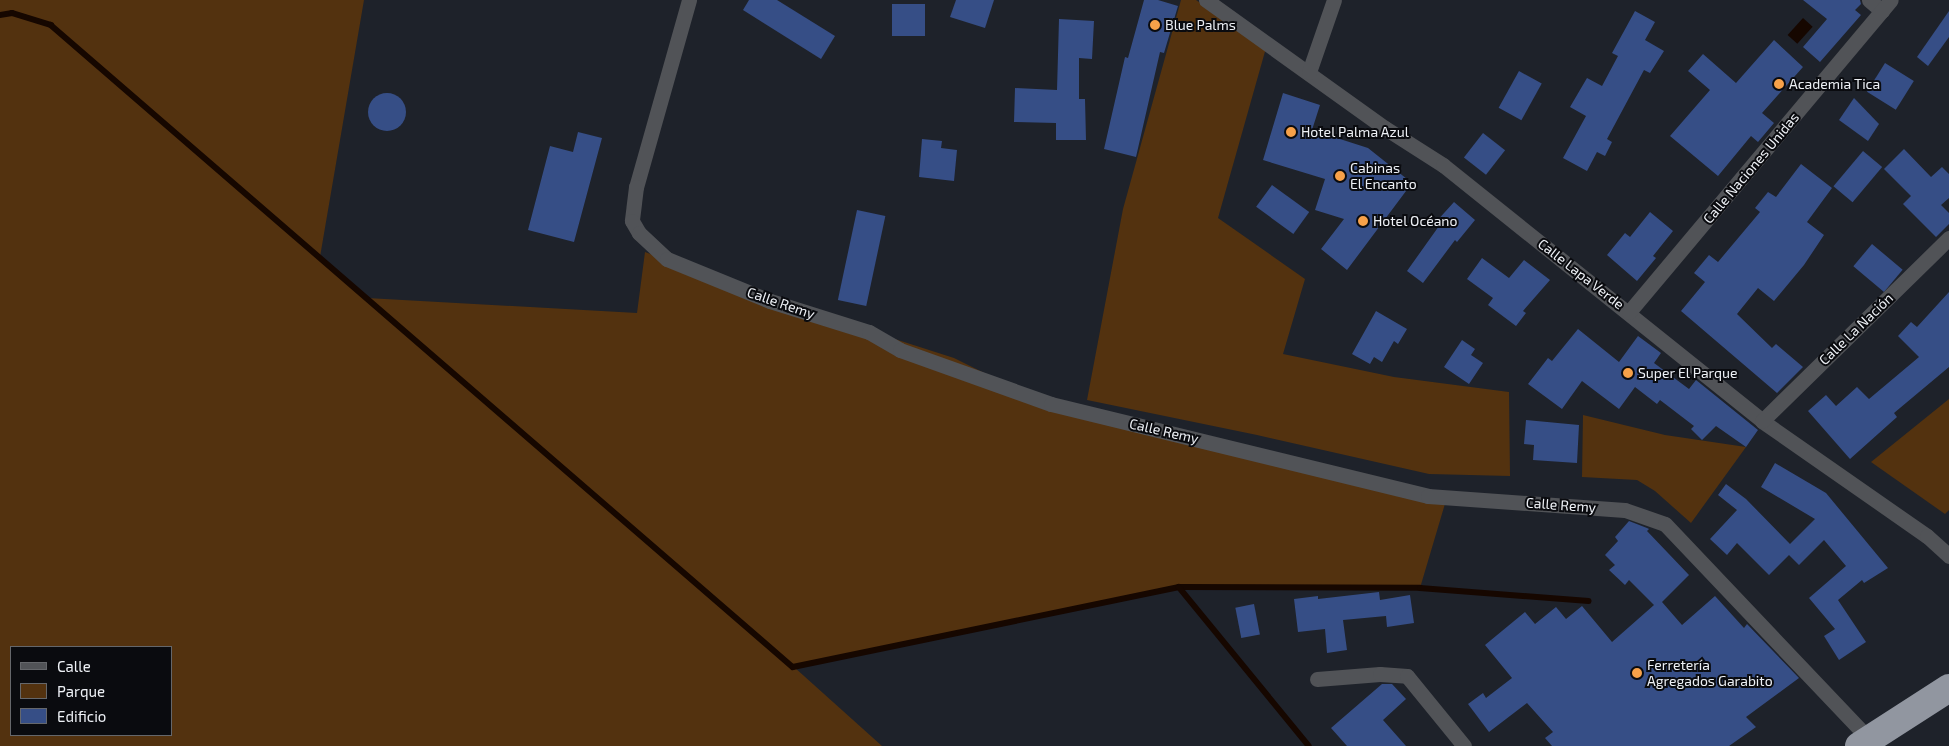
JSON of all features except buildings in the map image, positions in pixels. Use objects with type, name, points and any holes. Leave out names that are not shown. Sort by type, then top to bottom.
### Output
[{"type":"highway","points":[[1864,742],[1949,688]]},
{"type":"street","name":"Calle Remy","points":[[689,0],[636,187],[632,221],[639,233],[667,259],[770,301],[869,332],[900,350],[1051,404],[1428,496],[1625,510],[1665,524],[1864,742]]},
{"type":"street","name":"Calle Lapa Verde","points":[[1206,0],[1385,128],[1443,165],[1629,312],[1762,421],[1927,536],[1949,556]]},
{"type":"street","points":[[1309,72],[1334,0]]},
{"type":"street","points":[[1869,0],[1887,6]]},
{"type":"street","name":"Calle Naciones Unidas","points":[[1629,312],[1887,6]]},
{"type":"street","name":"Calle La Nación","points":[[1762,421],[1949,238]]},
{"type":"street","points":[[1317,680],[1380,674],[1407,676],[1464,746]]},
{"type":"green space","points":[[0,0],[364,0],[320,257],[367,298],[637,313],[645,252],[795,307],[954,358],[1043,402],[1447,497],[1420,588],[1179,587],[794,667],[882,746],[0,746]]},
{"type":"green space","points":[[1181,0],[1196,0],[1266,48],[1218,218],[1305,279],[1283,354],[1394,377],[1509,392],[1510,476],[1429,474],[1257,435],[1087,400],[1123,209]]},
{"type":"green space","points":[[1949,399],[1949,510],[1945,514],[1871,462]]},
{"type":"green space","points":[[1583,415],[1665,435],[1746,447],[1691,523],[1655,491],[1637,480],[1582,477]]},
{"type":"shaded area","points":[[1803,18],[1813,27],[1797,44],[1788,35]]},
{"type":"waterway","points":[[0,15],[12,13],[51,25],[793,667],[1179,587],[1420,588],[1588,601]]},
{"type":"waterway","points":[[1179,587],[1309,746]]},
{"type":"place","name":"Blue Palms","points":[[1155,25]]},
{"type":"place","name":"Academia Tica","points":[[1779,84]]},
{"type":"place","name":"Hotel Palma Azul","points":[[1291,132]]},
{"type":"place","name":"Cabinas El Encanto","points":[[1340,176]]},
{"type":"place","name":"Hotel Océano","points":[[1363,221]]},
{"type":"place","name":"Super El Parque","points":[[1628,373]]},
{"type":"place","name":"Ferretería Agregados Garabito","points":[[1637,673]]}]
